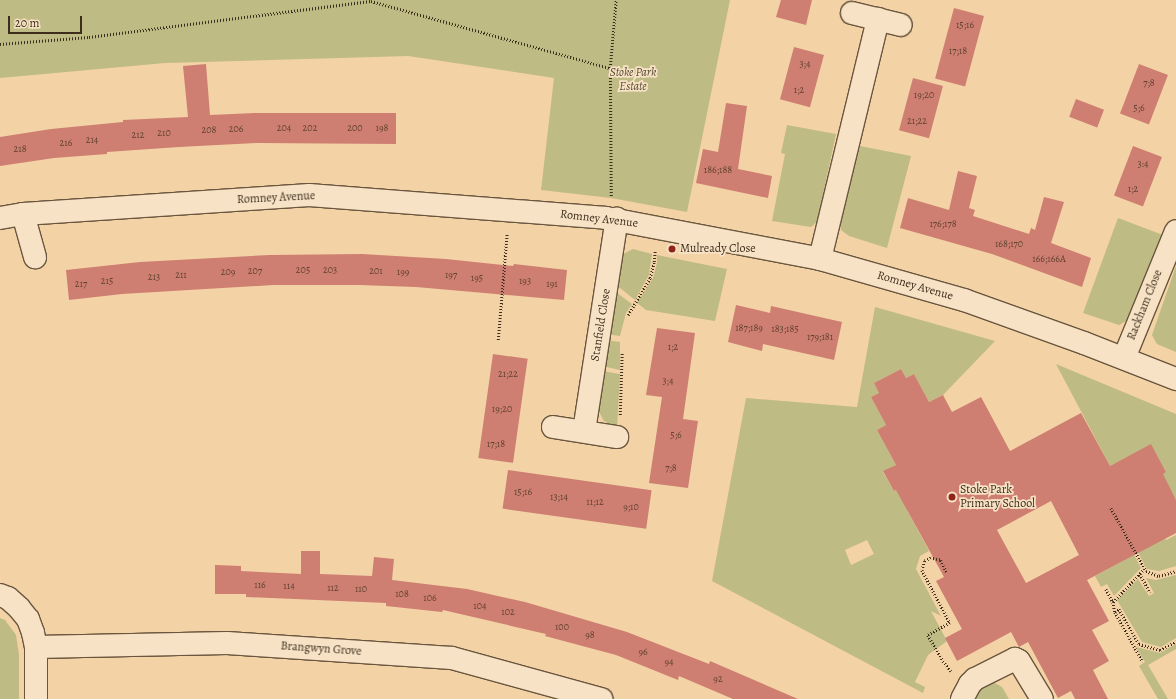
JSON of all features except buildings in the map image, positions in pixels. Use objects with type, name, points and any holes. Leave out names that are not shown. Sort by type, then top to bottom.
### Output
[{"type":"street","points":[[852,13],[901,25]]},
{"type":"street","points":[[820,259],[878,20]]},
{"type":"street","name":"Romney Avenue","points":[[0,218],[23,214],[309,195],[617,219],[820,259],[964,300],[1124,358],[1176,379]]},
{"type":"street","points":[[23,214],[34,256]]},
{"type":"street","name":"Stanfield Close","points":[[584,432],[617,219]]},
{"type":"street","name":"Rackham Close","points":[[1124,358],[1176,230]]},
{"type":"street","points":[[553,427],[618,437]]},
{"type":"street","points":[[0,595],[8,598],[28,619],[36,647],[36,699]]},
{"type":"street","name":"Brangwyn Grove","points":[[36,647],[227,643],[452,658],[601,699]]},
{"type":"street","points":[[965,694],[975,679],[1015,659],[1019,661],[1042,699]]},
{"type":"path","points":[[611,198],[610,68],[616,0]]},
{"type":"path","points":[[0,44],[89,37],[371,1],[610,68]]},
{"type":"path","points":[[498,340],[508,210]]},
{"type":"path","points":[[627,317],[650,278],[653,270],[655,227]]},
{"type":"path","points":[[618,437],[621,403],[622,349]]},
{"type":"path","points":[[1111,508],[1144,569],[1148,573],[1159,576],[1176,571]]},
{"type":"path","points":[[946,572],[940,560],[931,558],[925,561],[922,570],[950,623],[928,635],[943,662],[965,694]]},
{"type":"path","points":[[1113,602],[1144,569]]},
{"type":"path","points":[[1140,574],[1150,592]]},
{"type":"path","points":[[1106,589],[1113,602],[1115,612],[1143,662]]},
{"type":"path","points":[[1115,612],[1119,609],[1139,644],[1160,650],[1176,641]]},
{"type":"green space","name":"Stoke Park Estate","points":[[0,0],[730,0],[687,212],[611,198],[541,190],[554,78],[408,56],[165,63],[0,78]]},
{"type":"green space","points":[[787,125],[836,134],[817,222],[811,227],[772,221],[785,154],[781,153]]},
{"type":"green space","points":[[860,146],[911,156],[887,248],[849,236],[841,230],[840,222]]},
{"type":"green space","points":[[1118,218],[1163,235],[1128,320],[1119,325],[1083,313]]},
{"type":"green space","points":[[633,249],[652,254],[649,275],[635,300],[615,284],[623,254]]},
{"type":"green space","points":[[657,255],[727,269],[715,321],[646,310],[637,303],[653,278],[657,263]]},
{"type":"green space","points":[[1176,266],[1176,352],[1157,344],[1152,335]]},
{"type":"green space","points":[[613,290],[632,304],[626,313],[620,336],[606,334]]},
{"type":"green space","points":[[875,307],[995,341],[943,395],[929,402],[914,374],[906,378],[901,369],[874,383],[879,393],[871,397],[886,425],[877,430],[896,465],[883,472],[894,491],[906,485],[907,510],[929,551],[920,556],[916,569],[941,616],[931,611],[947,641],[928,655],[915,682],[925,687],[923,693],[712,581],[746,398],[857,407]],"holes":[[[867,540],[874,554],[851,565],[845,550]]]},
{"type":"green space","points":[[605,340],[620,342],[620,370],[602,366]]},
{"type":"green space","points":[[1056,364],[1176,414],[1176,500],[1170,489],[1146,503],[1166,540],[1176,535],[1176,566],[1159,571],[1147,569],[1113,507],[1125,494],[1166,472],[1151,445],[1110,466]]},
{"type":"green space","points":[[602,371],[620,374],[617,428],[604,421],[598,410]]},
{"type":"green space","points":[[1134,555],[1141,568],[1114,596],[1107,584],[1101,587],[1095,576]]},
{"type":"green space","points":[[1176,575],[1176,638],[1161,647],[1142,642],[1117,600],[1138,579],[1149,596],[1154,593],[1146,578],[1156,580]]},
{"type":"green space","points":[[0,618],[5,620],[16,635],[19,655],[19,699],[0,699]]},
{"type":"green space","points":[[1176,644],[1176,649],[1148,665],[1168,699],[1158,699],[1139,666],[1145,662],[1136,647],[1160,653]]},
{"type":"green space","points":[[993,682],[1002,687],[1009,699],[969,699],[975,689]]},
{"type":"place","name":"Mulready Close","points":[[672,249]]},
{"type":"place","name":"Stoke Park Primary School","points":[[952,497]]}]
